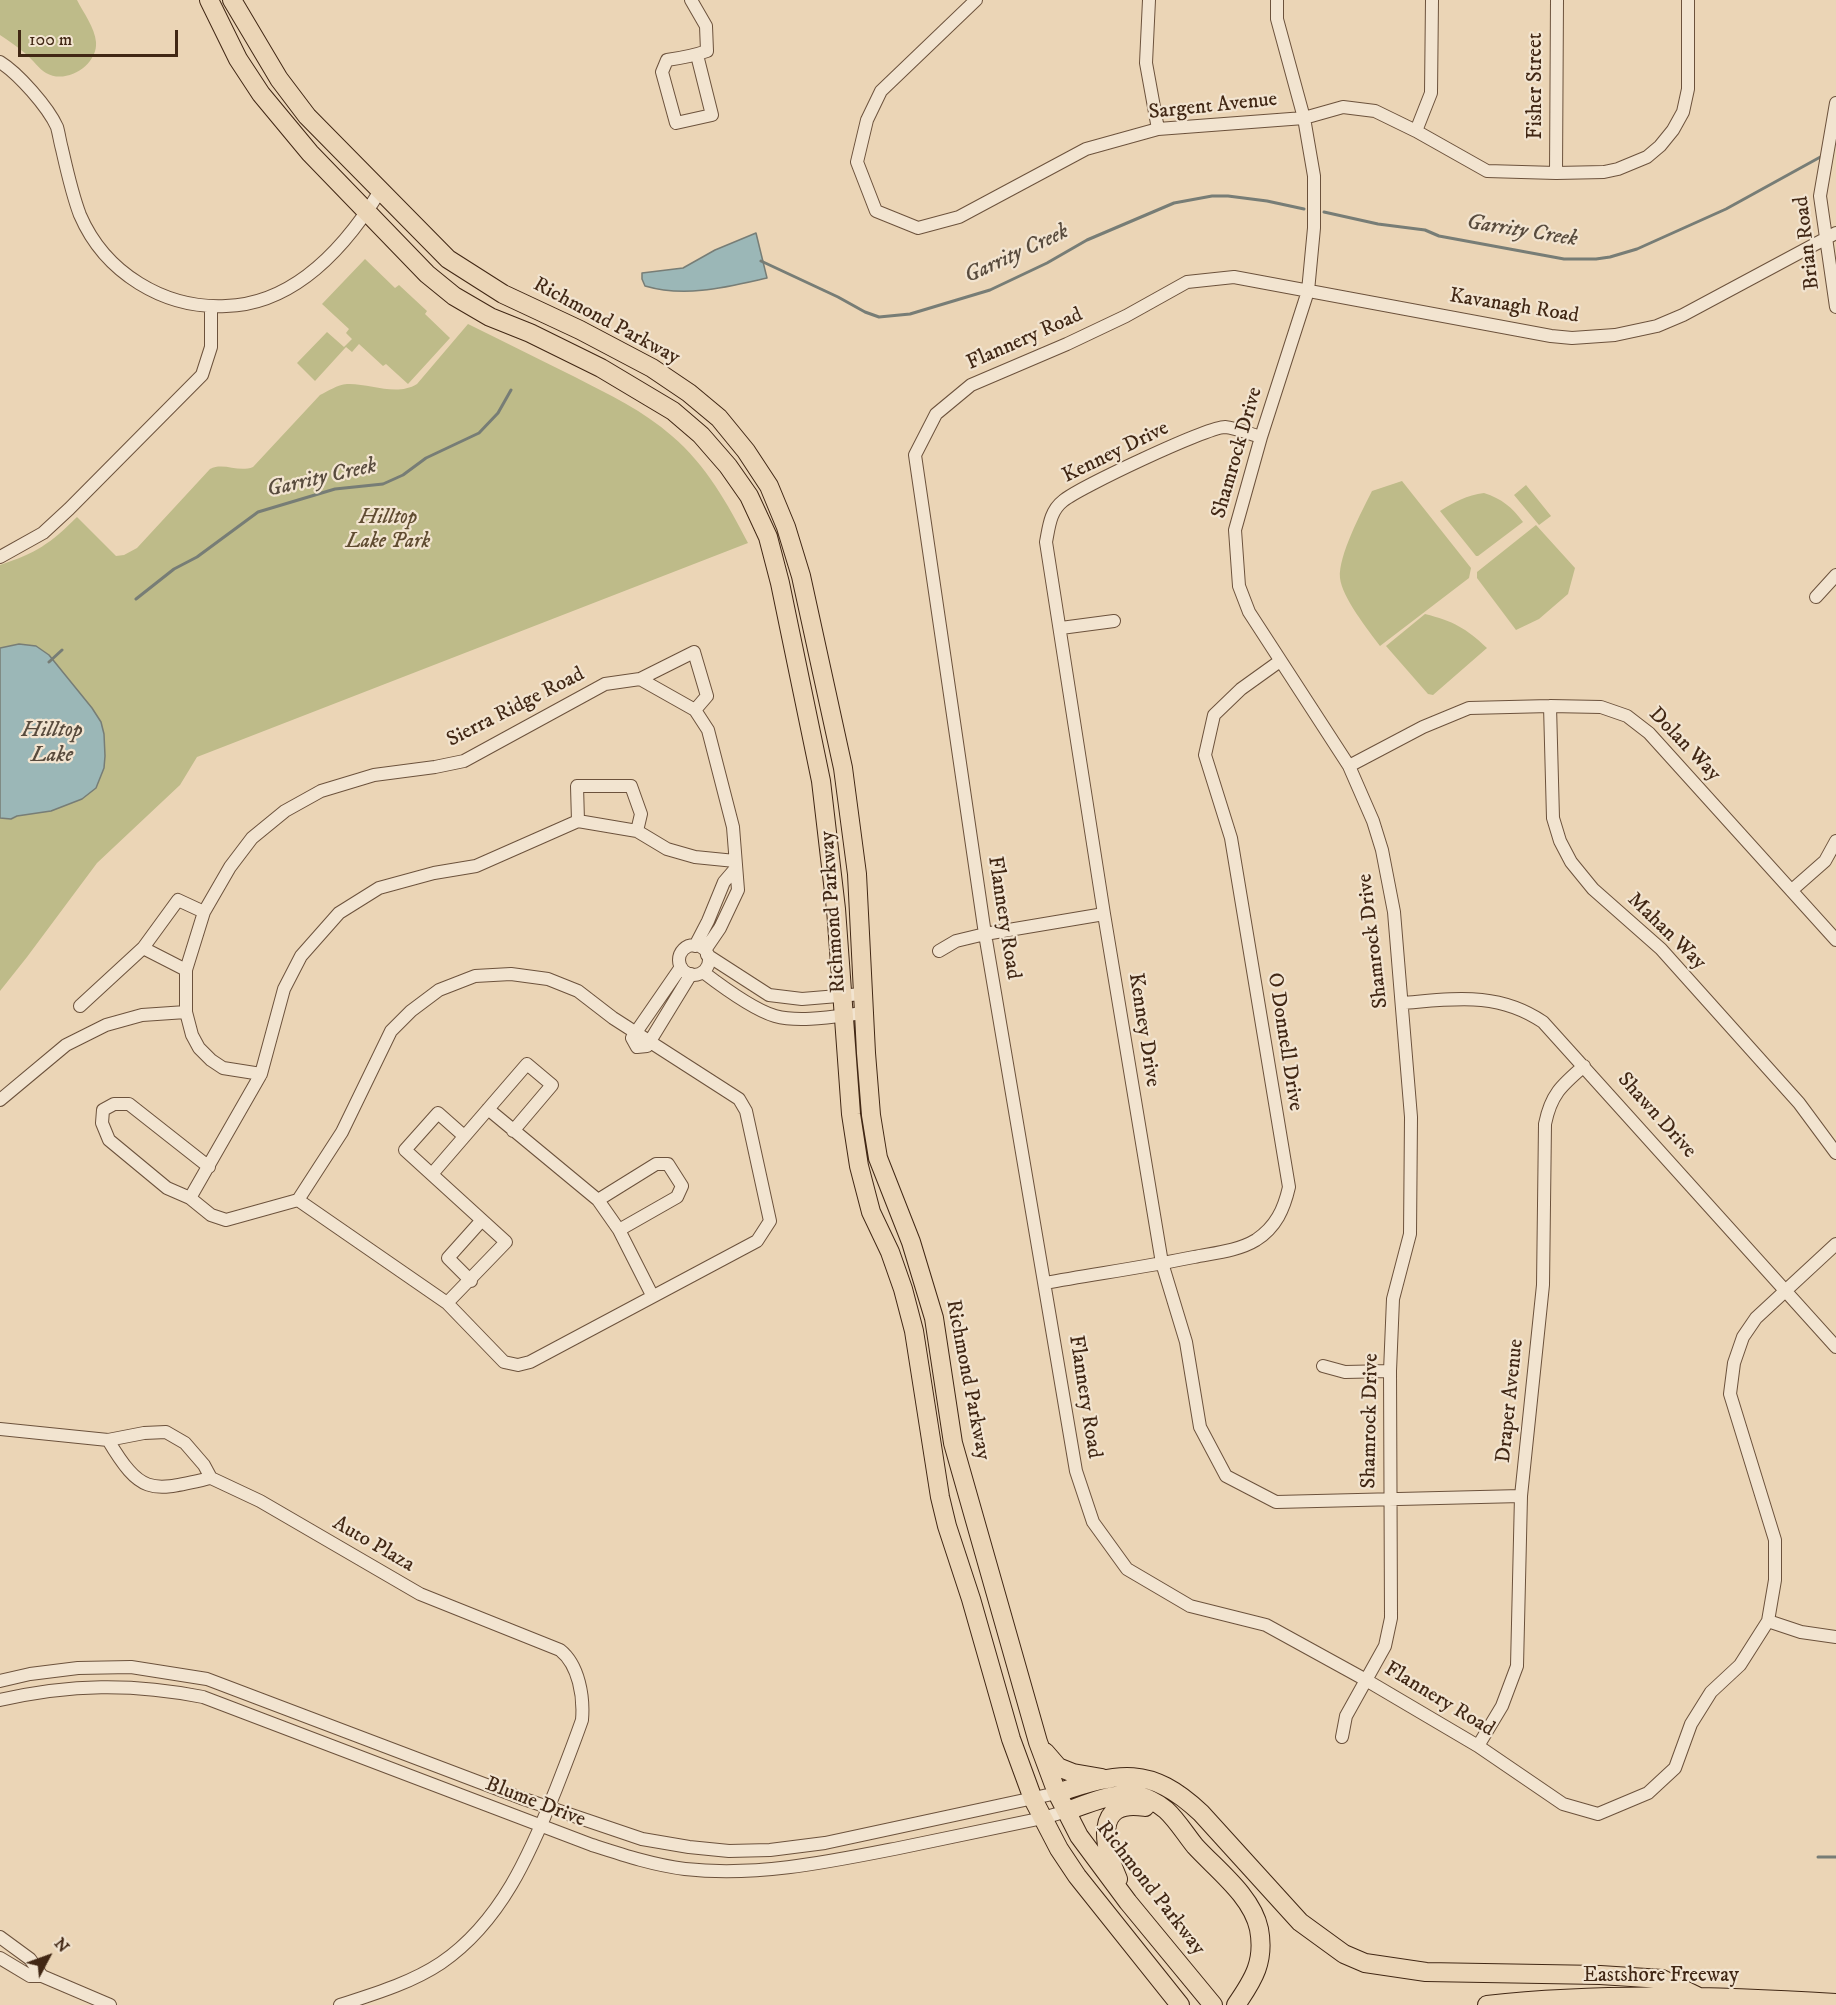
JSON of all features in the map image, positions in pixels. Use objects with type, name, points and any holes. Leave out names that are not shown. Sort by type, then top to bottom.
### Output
[{"type":"highway","name":"Richmond Parkway","points":[[209,0],[238,59],[261,94],[304,146],[426,274],[454,296],[490,317],[530,333],[601,368],[673,411],[701,435],[728,466],[748,496],[768,537],[780,583],[821,782],[836,909],[851,1114],[859,1166],[871,1212],[890,1252],[914,1330],[940,1497],[947,1526],[971,1599],[1011,1739],[1033,1799],[1059,1849],[1077,1876],[1178,2002]]},
{"type":"highway","name":"Richmond Parkway","points":[[232,0],[279,79],[308,116],[448,259],[503,294],[580,330],[652,368],[689,393],[719,418],[746,451],[769,486],[786,527],[801,576],[843,768],[856,874],[863,1013],[871,1115],[878,1158],[911,1242],[934,1318],[953,1443],[1038,1742],[1058,1793],[1079,1836],[1128,1902],[1213,2005]]},
{"type":"highway","points":[[1038,1742],[1058,1767],[1073,1773],[1104,1778],[1142,1778],[1170,1788],[1184,1797],[1300,1922],[1344,1954],[1365,1964],[1426,1972],[1600,1975],[1662,1979],[1699,1997]]},
{"type":"highway","points":[[1058,1793],[1104,1778]]},
{"type":"highway","points":[[1067,1811],[1116,1796],[1134,1795],[1150,1800],[1166,1810],[1253,1911],[1259,1929],[1258,1970],[1236,2005]]},
{"type":"highway","points":[[1128,1902],[1109,1858],[1105,1834],[1107,1820],[1117,1810],[1133,1805],[1146,1807],[1175,1822]]},
{"type":"highway","name":"Eastshore Freeway","points":[[1487,2005],[1607,1998],[1699,1997],[1836,2003]]},
{"type":"street","points":[[691,0],[706,26],[707,51],[688,58],[667,60],[662,72],[676,123],[712,115],[697,55]]},
{"type":"street","name":"Sargent Avenue","points":[[976,0],[881,91],[867,120],[857,162],[876,211],[918,228],[959,217],[1086,149],[1158,129],[1304,118],[1343,107],[1375,111],[1487,171],[1556,173],[1604,172],[1618,169],[1647,157],[1667,138],[1683,112],[1688,89],[1688,0]]},
{"type":"street","points":[[1149,0],[1146,63],[1158,129]]},
{"type":"street","name":"Shamrock Drive","points":[[1277,0],[1277,19],[1304,118],[1314,176],[1314,228],[1308,291],[1261,437],[1235,530],[1239,586],[1249,612],[1349,765],[1373,821],[1394,912],[1410,1117],[1410,1234],[1393,1299],[1390,1371],[1391,1618],[1385,1646],[1346,1716],[1342,1737]]},
{"type":"street","points":[[1416,131],[1431,93],[1432,0]]},
{"type":"street","name":"Fisher Street","points":[[1556,173],[1557,0]]},
{"type":"street","points":[[0,62],[20,78],[39,100],[56,126],[81,216],[98,244],[123,272],[147,290],[190,305],[211,307],[250,303],[291,287],[314,271],[367,213],[380,191]]},
{"type":"street","name":"Brian Road","points":[[1836,103],[1820,196],[1831,235],[1836,307]]},
{"type":"street","name":"Kavanagh Road","points":[[1308,291],[1551,336],[1572,338],[1615,335],[1657,326],[1683,315],[1831,235]]},
{"type":"street","name":"Flannery Road","points":[[1308,291],[1234,277],[1187,282],[1126,316],[1067,344],[971,384],[936,414],[915,455],[985,934],[1076,1471],[1094,1522],[1127,1569],[1190,1606],[1266,1625],[1479,1746],[1563,1804],[1598,1814],[1648,1793],[1675,1768],[1691,1724],[1711,1692],[1740,1665],[1768,1620],[1774,1580],[1775,1540],[1730,1394],[1734,1363],[1743,1337],[1756,1318],[1836,1244]]},
{"type":"street","points":[[0,557],[43,533],[69,510],[202,375],[211,347],[211,307]]},
{"type":"street","name":"Kenney Drive","points":[[1261,437],[1225,427],[1202,433],[1081,490],[1062,502],[1050,519],[1046,542],[1104,914],[1162,1263],[1186,1342],[1200,1426],[1226,1476],[1276,1502],[1521,1496]]},
{"type":"street","points":[[1816,597],[1836,575]]},
{"type":"street","points":[[1061,628],[1114,621]]},
{"type":"street","name":"Sierra Ridge Road","points":[[261,1074],[224,1068],[211,1060],[199,1048],[192,1035],[186,1012],[186,970],[204,912],[230,867],[252,838],[285,811],[321,791],[374,775],[464,761],[605,684],[640,679],[694,652],[707,696],[695,710]]},
{"type":"street","name":"O Donnell Drive","points":[[1045,1283],[1238,1248],[1255,1240],[1272,1227],[1285,1206],[1289,1187],[1231,838],[1205,755],[1214,715],[1241,689],[1280,661]]},
{"type":"street","points":[[640,679],[695,710],[708,730],[733,827],[738,890],[720,928],[702,950]]},
{"type":"street","name":"Mahan Way","points":[[1551,706],[1554,818],[1560,841],[1571,862],[1593,889],[1660,949],[1798,1103],[1836,1153]]},
{"type":"street","name":"Dolan Way","points":[[1349,765],[1457,711],[1481,707],[1601,707],[1627,717],[1643,727],[1836,940]]},
{"type":"street","points":[[578,821],[577,786],[631,786],[642,814],[637,831]]},
{"type":"street","points":[[190,1198],[261,1074],[284,989],[301,956],[339,913],[379,888],[434,873],[476,866],[578,821],[637,831],[667,849],[695,857],[736,864]]},
{"type":"street","points":[[1792,890],[1825,861],[1836,841]]},
{"type":"street","points":[[81,1006],[143,948],[177,900],[204,912]]},
{"type":"street","points":[[939,951],[956,941],[985,934],[1104,914]]},
{"type":"street","points":[[143,948],[186,970]]},
{"type":"street","points":[[862,994],[802,999],[769,995],[702,950],[685,948],[679,961],[691,971],[773,1015],[796,1019],[863,1013]]},
{"type":"street","points":[[636,1032],[660,997],[691,971],[708,964],[702,950]]},
{"type":"street","points":[[651,1041],[691,971]]},
{"type":"street","points":[[209,1167],[129,1104],[114,1104],[103,1110],[102,1123],[109,1140],[167,1188],[190,1198],[211,1215],[226,1220],[298,1200],[342,1132],[391,1031],[411,1011],[439,990],[476,976],[511,974],[548,978],[578,991],[613,1018],[739,1099],[746,1111],[770,1221],[757,1241],[530,1362],[518,1365],[504,1362],[447,1304],[298,1200]]},
{"type":"street","points":[[660,997],[673,1005]]},
{"type":"street","name":"Shawn Drive","points":[[1402,1003],[1468,998],[1494,1000],[1531,1014],[1550,1029],[1836,1347]]},
{"type":"street","points":[[0,1100],[66,1045],[106,1025],[142,1015],[186,1012]]},
{"type":"street","points":[[432,1174],[527,1064],[552,1085],[513,1131]]},
{"type":"street","name":"Draper Avenue","points":[[1479,1746],[1502,1706],[1517,1666],[1521,1496],[1543,1285],[1545,1124],[1555,1094],[1584,1066]]},
{"type":"street","points":[[488,1109],[598,1200],[619,1230],[652,1295]]},
{"type":"street","points":[[447,1304],[506,1242],[405,1150],[438,1113],[464,1136]]},
{"type":"street","points":[[598,1200],[656,1164],[668,1164],[682,1186],[677,1197],[619,1230]]},
{"type":"street","points":[[471,1281],[448,1258],[482,1220]]},
{"type":"street","points":[[1323,1366],[1346,1372],[1390,1371]]},
{"type":"street","name":"Auto Plaza","points":[[0,1430],[108,1440],[144,1433],[166,1432],[184,1443],[204,1465],[211,1478],[260,1501],[420,1594],[528,1635],[560,1650],[575,1670],[583,1708],[582,1720],[541,1826],[500,1904],[473,1937],[442,1962],[413,1979],[340,2005]]},
{"type":"street","points":[[108,1440],[121,1463],[136,1478],[152,1487],[164,1488],[211,1478]]},
{"type":"street","points":[[1768,1620],[1801,1632],[1836,1637]]},
{"type":"street","name":"Blume Drive","points":[[0,1681],[30,1674],[78,1668],[131,1667],[207,1679],[548,1807],[642,1839],[689,1847],[729,1851],[770,1850],[825,1843],[1058,1793]]},
{"type":"street","name":"Blume Drive","points":[[0,1700],[33,1693],[83,1687],[166,1690],[203,1698],[248,1713],[541,1826],[638,1860],[685,1869],[773,1870],[827,1862],[1043,1818],[1067,1811]]},
{"type":"street","points":[[0,1937],[30,1959],[42,1976]]},
{"type":"street","points":[[0,1958],[30,1976],[42,1976],[110,2005]]},
{"type":"green space","points":[[0,0],[77,0],[95,37],[95,50],[92,58],[79,71],[71,75],[54,76],[46,73],[23,51],[0,35]]},
{"type":"green space","points":[[365,259],[395,288],[399,285],[427,311],[425,314],[450,338],[408,384],[386,364],[383,366],[359,344],[352,352],[346,347],[315,381],[297,363],[327,332],[344,347],[352,339],[346,333],[349,329],[322,304]]},
{"type":"green space","name":"Hilltop Lake Park","points":[[468,324],[613,397],[661,427],[684,447],[706,472],[748,543],[197,757],[180,785],[97,863],[0,991],[0,565],[42,547],[77,517],[116,556],[124,555],[137,548],[210,469],[253,467],[320,395],[347,384],[392,389],[409,388],[417,384]]},
{"type":"green space","points":[[1402,481],[1471,568],[1469,578],[1380,646],[1345,594],[1340,569],[1352,534],[1372,491]]},
{"type":"green space","points":[[1526,485],[1551,516],[1539,525],[1514,495]]},
{"type":"green space","points":[[1484,493],[1506,504],[1523,522],[1476,556],[1440,511],[1461,499]]},
{"type":"green space","points":[[1536,525],[1575,568],[1568,594],[1539,619],[1516,630],[1477,578],[1477,572]]},
{"type":"green space","points":[[1425,614],[1459,626],[1487,648],[1433,695],[1428,694],[1386,646]]},
{"type":"water","points":[[756,233],[767,278],[722,288],[691,291],[645,286],[642,273],[683,268],[715,250]]},
{"type":"water","name":"Hilltop Lake","points":[[19,644],[36,646],[49,655],[92,708],[101,722],[105,756],[104,768],[96,788],[82,799],[51,811],[11,819],[0,818],[0,648]]},
{"type":"waterway","name":"Garrity Creek","points":[[1324,212],[1564,259],[1596,259],[1637,249],[1726,209],[1824,155]]},
{"type":"waterway","name":"Garrity Creek","points":[[761,261],[879,317],[910,314],[990,290],[1047,263],[1087,240],[1174,203],[1212,196],[1228,196],[1304,209]]},
{"type":"waterway","name":"Garrity Creek","points":[[136,599],[174,569],[197,557],[258,512],[335,489],[383,484],[403,475],[426,458],[479,433],[498,413],[511,390]]},
{"type":"waterway","name":"Garrity Creek","points":[[49,662],[62,650]]},
{"type":"waterway","points":[[1818,1857],[1836,1857]]}]
